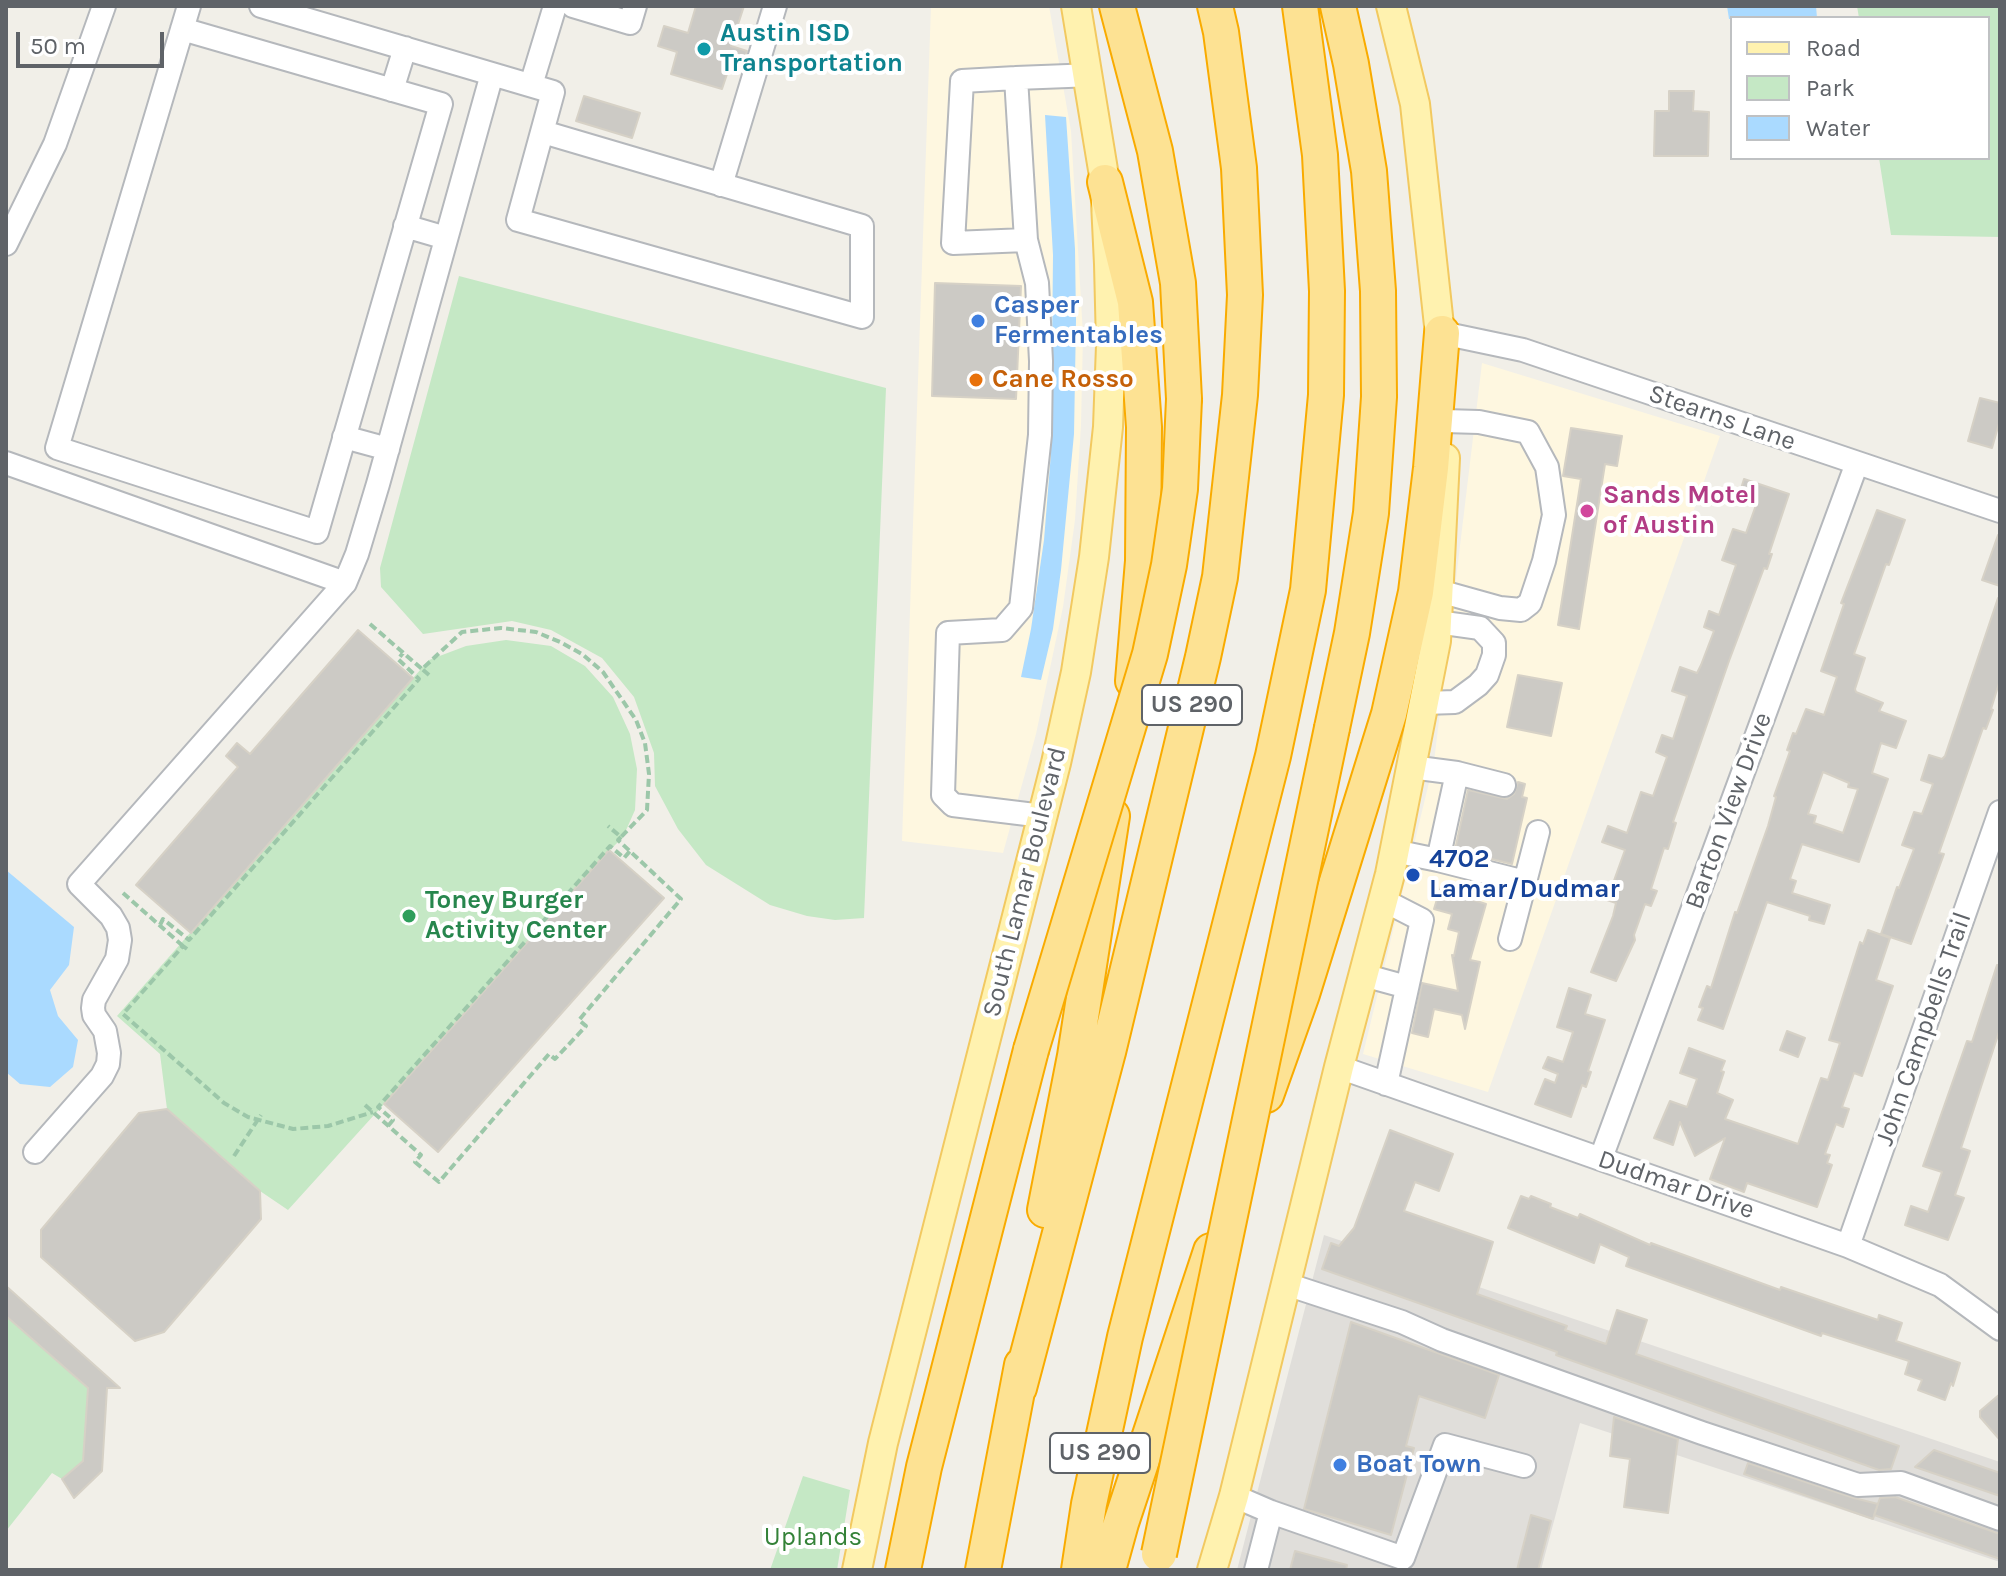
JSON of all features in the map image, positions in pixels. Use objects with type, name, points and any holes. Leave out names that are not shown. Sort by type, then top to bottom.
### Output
[{"type":"highway","points":[[903,1570],[924,1467],[1031,1050],[1150,654],[1178,504],[1184,399],[1178,283],[1158,166],[1117,6]]},
{"type":"highway","name":"US 290","points":[[983,1570],[1019,1388],[1108,1052],[1220,577],[1240,395],[1245,295],[1239,168],[1215,6]]},
{"type":"highway","name":"US 290","points":[[1079,1570],[1089,1504],[1125,1337],[1273,756],[1308,590],[1326,395],[1327,291],[1320,155],[1300,6]]},
{"type":"highway","points":[[1157,1562],[1352,633],[1371,513],[1379,397],[1378,291],[1369,171],[1338,6]]},
{"type":"highway","points":[[1019,1388],[1041,1231],[1075,1056],[1132,690],[1143,561],[1144,427],[1135,302],[1105,182]]},
{"type":"highway","points":[[1108,1570],[1198,1289],[1302,994],[1389,714],[1416,592],[1431,468],[1442,333]]},
{"type":"main road","name":"South Lamar Boulevard","points":[[857,1570],[883,1443],[1043,816],[1076,672],[1103,492],[1111,345],[1105,182],[1076,6]]},
{"type":"main road","points":[[1212,1570],[1234,1496],[1383,900],[1436,641],[1445,487],[1442,333],[1415,104],[1391,6]]},
{"type":"street","points":[[6,244],[55,144],[104,6]]},
{"type":"street","points":[[48,478],[189,6]]},
{"type":"street","points":[[261,6],[318,14],[405,48],[553,92],[518,220],[862,317],[862,226],[543,132]]},
{"type":"street","points":[[531,85],[555,6]]},
{"type":"street","points":[[573,6],[630,23],[635,6]]},
{"type":"street","points":[[721,185],[775,6]]},
{"type":"street","points":[[57,448],[317,532],[441,104],[182,29]]},
{"type":"street","points":[[392,90],[405,48]]},
{"type":"street","points":[[35,1152],[102,1076],[108,1064],[105,1031],[93,1008],[94,1000],[117,959],[120,940],[111,916],[79,884],[345,583],[357,554],[388,449],[492,74]]},
{"type":"street","points":[[1026,240],[953,243],[962,81],[1089,75]]},
{"type":"street","points":[[1016,78],[1026,240],[1037,283],[1041,361],[1040,435],[1021,608],[1002,630],[948,633],[943,795],[953,805],[1043,816]]},
{"type":"street","points":[[405,226],[446,238]]},
{"type":"street","name":"Stearns Lane","points":[[1442,333],[1523,350],[2000,511]]},
{"type":"street","points":[[1439,591],[1500,608],[1521,610],[1530,603],[1544,561],[1554,515],[1547,467],[1528,432],[1479,422],[1444,421]]},
{"type":"street","points":[[344,437],[388,449]]},
{"type":"street","points":[[6,463],[345,583]]},
{"type":"street","name":"Barton View Drive","points":[[1601,1158],[1857,463]]},
{"type":"street","points":[[203,533],[213,498]]},
{"type":"street","points":[[1424,703],[1455,702],[1487,675],[1494,655],[1494,643],[1480,628],[1437,622]]},
{"type":"street","points":[[1411,767],[1457,773],[1504,785]]},
{"type":"street","points":[[1438,860],[1457,773]]},
{"type":"street","name":"John Campbells Trail","points":[[1848,1246],[2000,812]]},
{"type":"street","points":[[1510,939],[1538,832]]},
{"type":"street","points":[[1394,851],[1525,882]]},
{"type":"street","points":[[1383,900],[1422,920],[1386,1084]]},
{"type":"street","points":[[1363,975],[1407,987]]},
{"type":"street","name":"Dudmar Drive","points":[[1339,1067],[1848,1246],[1940,1285],[2000,1329]]},
{"type":"street","points":[[1286,1284],[1402,1322],[1442,1340],[1702,1433],[1858,1485],[1901,1483],[2000,1519]]},
{"type":"street","points":[[1234,1496],[1403,1558],[1445,1445],[1524,1466]]},
{"type":"street","points":[[1256,1570],[1271,1512]]},
{"type":"path","points":[[370,624],[429,675]]},
{"type":"path","points":[[365,1105],[421,1155],[415,1162],[439,1182],[549,1054],[555,1059],[586,1026],[579,1020],[681,899],[618,840],[647,810],[649,774],[645,743],[614,685],[592,663],[560,642],[536,632],[501,628],[462,632],[422,669]]},
{"type":"path","points":[[160,925],[163,919],[189,940],[419,679],[398,659],[403,653]]},
{"type":"path","points":[[608,826],[621,837]]},
{"type":"path","points":[[388,1126],[393,1120],[378,1107],[610,846],[624,858],[630,851]]},
{"type":"path","points":[[123,893],[185,947],[123,1014],[224,1103],[293,1129],[328,1126],[373,1112]]},
{"type":"path","points":[[234,1156],[259,1118]]},
{"type":"shaded area","points":[[931,6],[1049,6],[1071,131],[1083,335],[1075,520],[1063,607],[1036,734],[1003,853],[902,841]]},
{"type":"shaded area","points":[[1482,363],[1720,436],[1488,1092],[1363,1054],[1434,762]]},
{"type":"shaded area","points":[[1324,1235],[2000,1462],[2000,1562],[1580,1423],[1541,1570],[1237,1570]]},
{"type":"green space","points":[[1857,6],[2000,6],[2000,237],[1891,235],[1879,160],[1990,160],[1990,16],[1859,16]]},
{"type":"green space","points":[[459,276],[886,388],[864,918],[835,920],[770,905],[706,865],[678,829],[655,786],[654,753],[634,697],[602,658],[551,630],[512,621],[423,634],[381,587],[380,568]]},
{"type":"green space","name":"Toney Burger Activity Center","points":[[358,630],[413,678],[429,660],[466,646],[506,640],[551,646],[585,666],[613,697],[630,734],[637,769],[635,810],[623,837],[610,850],[664,898],[438,1152],[384,1104],[288,1210],[260,1191],[167,1109],[160,1054],[117,1016],[190,933],[136,885]]},
{"type":"green space","points":[[6,1316],[88,1388],[83,1461],[62,1479],[52,1473],[6,1531]]},
{"type":"green space","name":"Uplands","points":[[803,1476],[850,1490],[837,1570],[770,1570]]},
{"type":"water","points":[[1727,6],[1816,6],[1817,16],[1730,16],[1729,19]]},
{"type":"water","points":[[1045,115],[1066,117],[1075,249],[1076,320],[1074,434],[1061,570],[1053,629],[1041,680],[1021,677],[1044,540],[1051,453],[1053,255]]},
{"type":"water","points":[[6,870],[74,927],[69,965],[50,990],[58,1016],[78,1040],[73,1067],[50,1087],[20,1084],[6,1072]]},
{"type":"building","name":"Austin ISD Transportation","points":[[696,6],[744,6],[731,46],[747,51],[741,71],[729,68],[722,89],[671,74],[677,52],[658,46],[664,26],[688,33]]},
{"type":"building","points":[[1669,91],[1694,91],[1693,111],[1709,112],[1708,156],[1654,156],[1655,111],[1669,111]]},
{"type":"building","points":[[584,96],[640,113],[632,138],[576,121]]},
{"type":"building","points":[[935,283],[1021,286],[1016,399],[932,396]]},
{"type":"building","points":[[1980,398],[2000,403],[2000,420],[1992,448],[1968,441]]},
{"type":"building","name":"Sands Motel of Austin","points":[[1571,428],[1622,436],[1617,466],[1605,464],[1579,629],[1558,625],[1581,479],[1563,476]]},
{"type":"building","points":[[1744,479],[1789,494],[1767,569],[1764,568],[1729,661],[1673,822],[1676,823],[1668,849],[1664,848],[1651,889],[1657,891],[1651,906],[1645,904],[1635,940],[1616,981],[1591,972],[1613,916],[1616,903],[1607,900],[1625,850],[1602,842],[1608,826],[1627,833],[1641,792],[1653,796],[1667,757],[1656,752],[1662,735],[1673,739],[1687,696],[1672,691],[1680,667],[1697,673],[1701,665],[1714,631],[1704,627],[1709,611],[1719,615],[1736,565],[1722,560],[1733,529],[1746,533],[1756,505],[1738,498]]},
{"type":"building","points":[[1877,510],[1905,520],[1854,654],[1865,658],[1856,692],[1883,703],[1879,711],[1906,721],[1896,748],[1881,743],[1872,773],[1888,779],[1859,862],[1802,844],[1790,879],[1796,881],[1792,893],[1830,905],[1824,924],[1809,920],[1810,916],[1767,902],[1723,1029],[1698,1020],[1703,1008],[1699,1007],[1707,986],[1711,988],[1735,912],[1768,826],[1793,733],[1796,734],[1806,709],[1824,715],[1837,677],[1821,671],[1844,604],[1841,603]],"holes":[[[1823,772],[1849,783],[1848,787],[1858,789],[1843,833],[1814,823],[1816,816],[1808,814]]]},
{"type":"building","points":[[2000,536],[2000,586],[1982,580]]},
{"type":"building","points":[[1998,598],[2000,680],[1993,710],[1986,729],[1983,728],[1939,853],[1944,854],[1911,944],[1881,934],[1914,849],[1902,845],[1914,812],[1922,814],[1933,784],[1921,780],[1929,755],[1942,759],[1945,756]]},
{"type":"building","points":[[358,630],[413,678],[191,933],[136,885],[238,767],[226,756],[237,743],[250,754]]},
{"type":"building","points":[[1518,675],[1562,683],[1551,736],[1507,727]]},
{"type":"building","points":[[1518,782],[1525,784],[1522,797],[1527,798],[1512,864],[1455,850],[1468,790],[1507,799],[1514,794]]},
{"type":"building","points":[[609,850],[664,898],[438,1152],[384,1104]]},
{"type":"building","points":[[1441,886],[1486,904],[1470,960],[1480,962],[1465,1029],[1462,1015],[1434,1009],[1428,1037],[1412,1033],[1422,983],[1458,991],[1452,955],[1459,932],[1448,929],[1452,914],[1434,909]]},
{"type":"building","points":[[1868,930],[1890,938],[1876,980],[1893,986],[1862,1076],[1854,1073],[1842,1107],[1849,1109],[1843,1127],[1836,1124],[1825,1154],[1830,1155],[1827,1163],[1832,1165],[1817,1207],[1747,1183],[1744,1192],[1710,1179],[1725,1138],[1695,1156],[1680,1122],[1673,1145],[1654,1138],[1670,1101],[1687,1107],[1697,1079],[1680,1073],[1689,1048],[1725,1061],[1717,1093],[1733,1100],[1725,1119],[1798,1144],[1821,1078],[1828,1080],[1840,1043],[1829,1040],[1860,942],[1863,944]]},
{"type":"building","points":[[1997,965],[2000,966],[2000,1029],[1961,1148],[1970,1151],[1955,1195],[1964,1198],[1948,1240],[1905,1225],[1911,1206],[1928,1212],[1942,1172],[1923,1166],[1967,1041],[1972,1042]]},
{"type":"building","points":[[1569,988],[1591,995],[1585,1014],[1605,1020],[1588,1071],[1591,1072],[1586,1087],[1582,1085],[1571,1117],[1535,1104],[1545,1079],[1555,1083],[1558,1074],[1543,1068],[1548,1057],[1563,1062],[1573,1032],[1557,1027]]},
{"type":"building","points":[[1787,1031],[1805,1038],[1798,1057],[1780,1050]]},
{"type":"building","points":[[167,1109],[260,1191],[261,1219],[164,1332],[135,1341],[41,1257],[41,1230],[139,1113]]},
{"type":"building","points":[[1390,1130],[1453,1154],[1439,1191],[1415,1182],[1404,1211],[1493,1242],[1477,1294],[1567,1326],[1565,1330],[1606,1344],[1617,1310],[1647,1320],[1636,1354],[1899,1446],[1891,1469],[1879,1470],[1322,1269],[1331,1243],[1339,1246],[1354,1228]]},
{"type":"building","points":[[1521,1196],[1529,1199],[1531,1196],[1578,1218],[1580,1214],[1650,1245],[1780,1290],[1781,1287],[1878,1320],[1879,1315],[1902,1323],[1896,1341],[1960,1363],[1953,1386],[1951,1383],[1945,1400],[1918,1390],[1922,1380],[1905,1374],[1909,1361],[1822,1333],[1821,1336],[1626,1266],[1629,1257],[1600,1244],[1594,1263],[1508,1228]]},
{"type":"building","points":[[6,1286],[120,1388],[107,1388],[102,1471],[74,1498],[62,1479],[83,1461],[88,1388],[6,1316]]},
{"type":"building","points":[[1351,1322],[1499,1375],[1485,1418],[1419,1396],[1406,1446],[1414,1448],[1391,1535],[1304,1509]]},
{"type":"building","points":[[2000,1394],[2000,1440],[1980,1417],[1980,1411]]},
{"type":"building","points":[[1614,1417],[1678,1439],[1668,1513],[1624,1507],[1630,1459],[1610,1456]]},
{"type":"building","points":[[1934,1450],[2000,1473],[2000,1496],[1915,1467]]},
{"type":"building","points":[[1748,1463],[1878,1504],[1873,1519],[1744,1474]]},
{"type":"building","points":[[1895,1497],[2000,1534],[2000,1559],[1874,1515],[1880,1498]]},
{"type":"building","points":[[1531,1515],[1551,1521],[1538,1570],[1517,1570]]},
{"type":"building","points":[[1295,1551],[1347,1565],[1346,1570],[1290,1570]]},
{"type":"place","name":"Austin ISD Transportation","points":[[704,49]]},
{"type":"place","name":"Casper Fermentables","points":[[978,321]]},
{"type":"place","name":"Cane Rosso","points":[[976,380]]},
{"type":"place","name":"Sands Motel of Austin","points":[[1587,511]]},
{"type":"place","name":"4702 Lamar/Dudmar","points":[[1413,875]]},
{"type":"place","name":"Toney Burger Activity Center","points":[[409,916]]},
{"type":"place","name":"Boat Town","points":[[1340,1465]]}]
